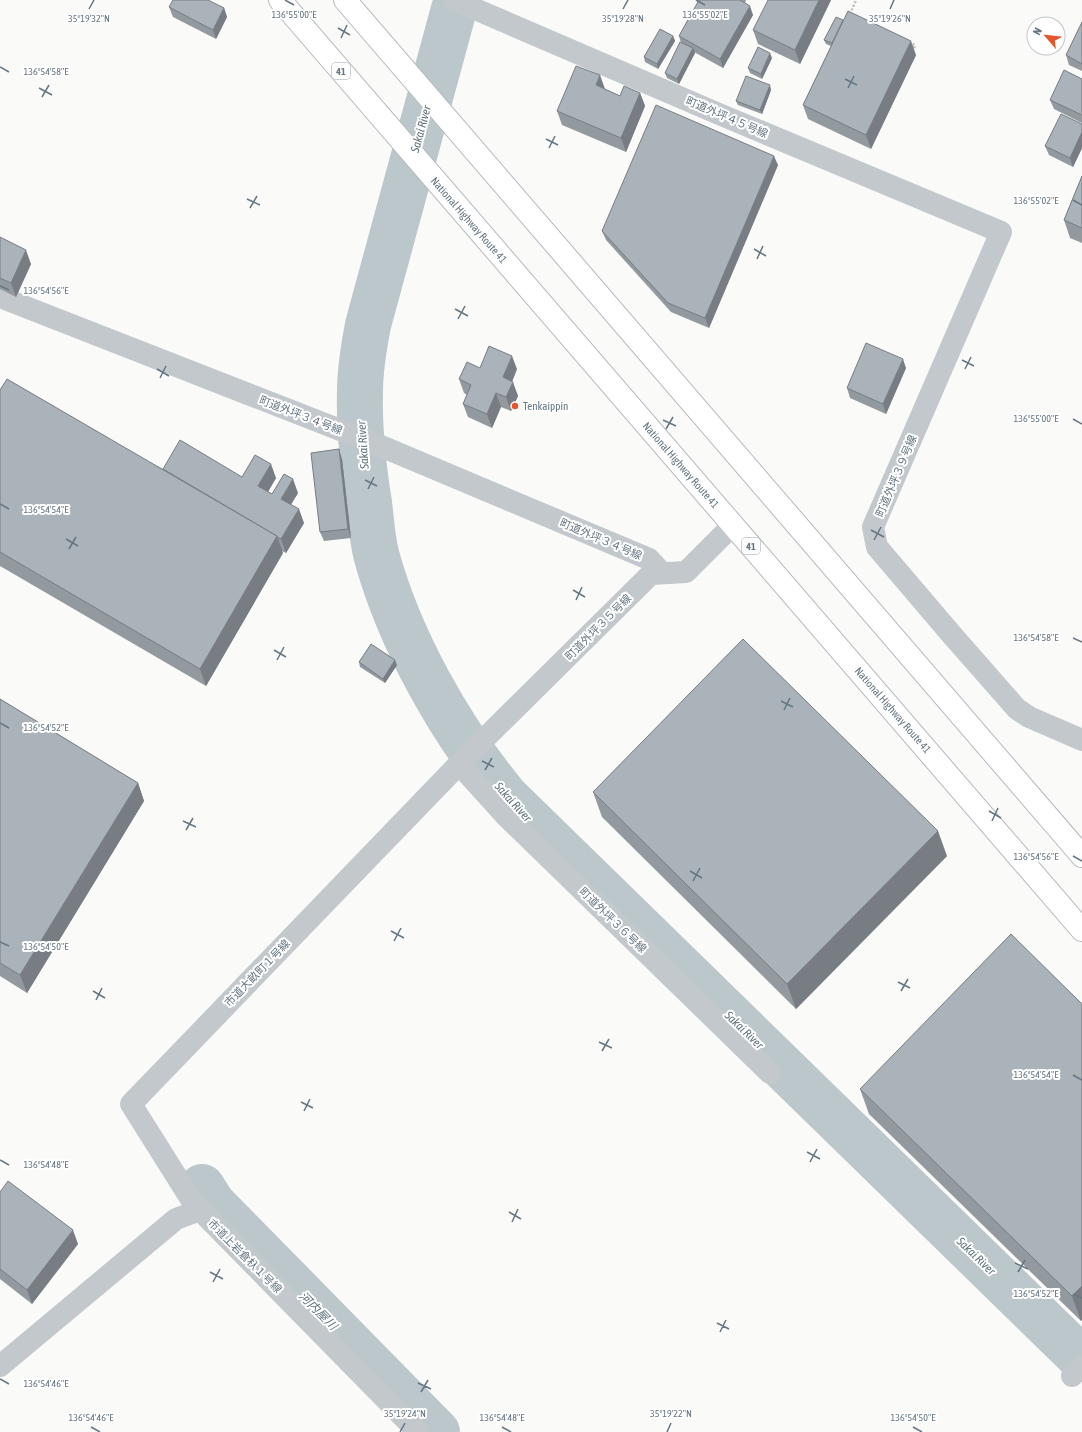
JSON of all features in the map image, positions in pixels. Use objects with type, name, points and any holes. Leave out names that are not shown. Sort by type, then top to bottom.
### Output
[{"type":"highway","name":"National Highway Route 41","points":[[280,0],[1082,930]]},
{"type":"highway","points":[[345,0],[1082,856]]},
{"type":"street","name":"町道外坪４５号線","points":[[460,3],[719,114],[1001,232]]},
{"type":"street","name":"町道外坪３９号線","points":[[1001,232],[874,527],[877,547],[952,635],[1018,709],[1029,717],[1082,740]]},
{"type":"street","name":"町道外坪３４号線","points":[[0,297],[376,444],[649,560],[662,574]]},
{"type":"street","name":"町道外坪３５号線","points":[[468,755],[651,574],[686,572],[733,525]]},
{"type":"street","name":"町道外坪３６号線","points":[[468,755],[507,817],[770,1073]]},
{"type":"street","name":"市道大畝町１号線","points":[[192,1200],[131,1104],[468,755]]},
{"type":"street","name":"市道上岩倉杁１号線","points":[[0,1366],[176,1219],[192,1200],[418,1432]]},
{"type":"path","points":[[849,16],[856,0]]},
{"type":"path","points":[[909,42],[915,45],[912,52]]},
{"type":"building","points":[[173,0],[208,0],[224,8],[213,30],[169,7]]},
{"type":"building","points":[[699,0],[740,0],[750,6],[720,59],[679,36]]},
{"type":"building","points":[[768,0],[819,0],[795,50],[753,30]]},
{"type":"building","points":[[848,11],[911,41],[866,135],[803,105]]},
{"type":"building","points":[[836,17],[843,20],[832,43],[824,40]]},
{"type":"building","points":[[1082,22],[1082,64],[1066,55]]},
{"type":"building","points":[[660,29],[673,36],[657,64],[644,57]]},
{"type":"building","points":[[680,42],[693,48],[677,79],[665,73]]},
{"type":"building","points":[[758,47],[770,53],[761,74],[748,68]]},
{"type":"building","points":[[576,66],[600,75],[596,85],[620,96],[624,86],[640,93],[621,138],[557,111]]},
{"type":"building","points":[[1064,70],[1082,79],[1082,115],[1050,100]]},
{"type":"building","points":[[746,76],[770,85],[760,110],[736,101]]},
{"type":"building","points":[[656,105],[774,156],[705,318],[668,303],[602,231]]},
{"type":"building","points":[[1061,114],[1082,124],[1082,132],[1070,158],[1045,146]]},
{"type":"building","points":[[1082,176],[1082,228],[1064,220]]},
{"type":"building","points":[[0,237],[26,250],[11,283],[0,278]]},
{"type":"building","points":[[866,343],[903,359],[883,404],[847,388]]},
{"type":"building","points":[[489,346],[512,356],[503,377],[513,382],[506,397],[496,393],[487,414],[463,404],[471,385],[459,379],[467,362],[480,368]]},
{"type":"building","points":[[7,379],[277,536],[200,669],[0,552],[0,390]]},
{"type":"building","points":[[180,440],[242,477],[255,455],[271,464],[258,486],[272,494],[284,474],[293,479],[281,499],[299,509],[281,539],[163,469]]},
{"type":"building","points":[[339,449],[348,529],[320,532],[311,453]]},
{"type":"building","points":[[743,639],[938,831],[787,984],[593,792]]},
{"type":"building","points":[[371,644],[395,660],[383,679],[359,662]]},
{"type":"building","points":[[0,699],[138,783],[20,975],[0,963]]},
{"type":"building","points":[[1011,934],[1082,1004],[1082,1286],[1072,1296],[860,1089]]},
{"type":"building","points":[[8,1181],[73,1230],[27,1290],[0,1269],[0,1192]]},
{"type":"waterway","name":"Sakai River","points":[[454,9],[368,325],[361,374],[360,419],[362,447],[376,554],[398,618],[413,651],[429,682],[466,743],[507,798],[1082,1359]]},
{"type":"waterway","name":"河内屋川","points":[[202,1187],[212,1203],[437,1432]]},
{"type":"place","name":"Tenkaippin","points":[[515,406]]}]
